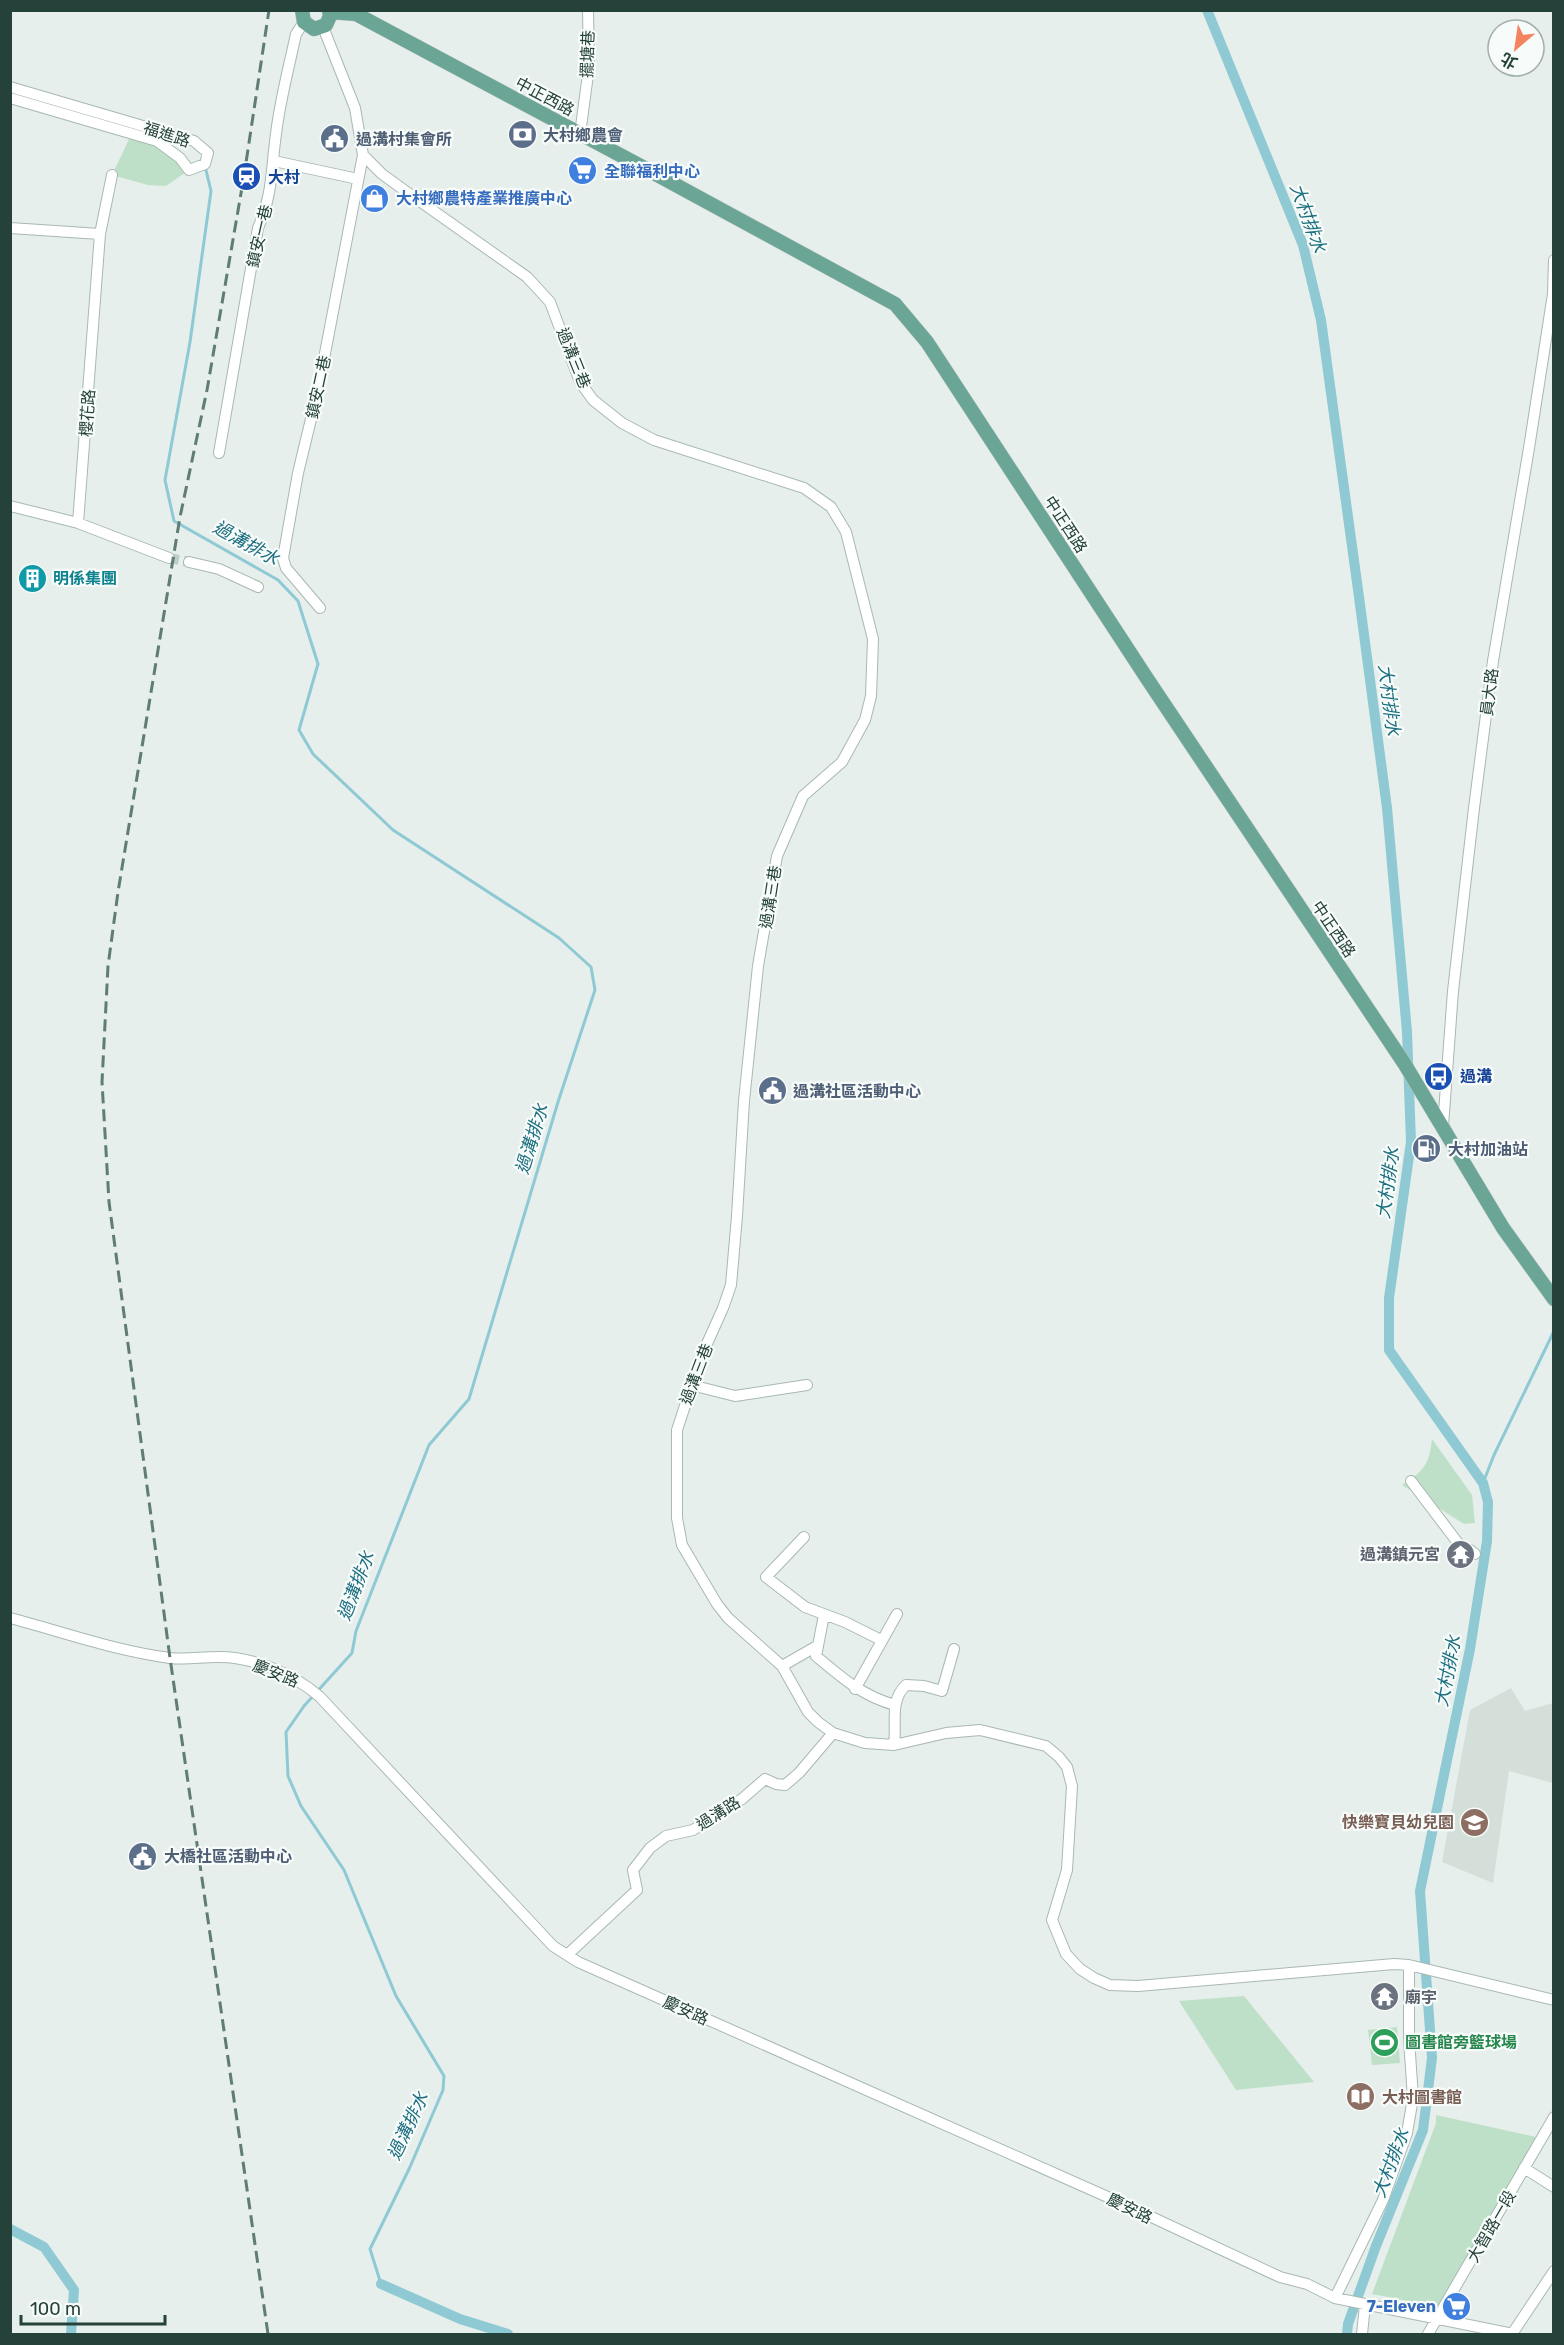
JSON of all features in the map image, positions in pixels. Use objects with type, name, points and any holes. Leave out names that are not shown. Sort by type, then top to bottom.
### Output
[{"type":"main road","name":"中正西路","points":[[323,27],[329,21],[330,11],[356,14],[895,304],[927,342],[1148,680],[1404,1063],[1503,1228],[1554,1299]]},
{"type":"main road","points":[[303,16],[315,29],[323,27]]},
{"type":"street","name":"擺塘巷","points":[[580,134],[589,67],[588,10]]},
{"type":"street","name":"鎮安一巷","points":[[219,453],[258,228],[267,207],[276,133],[296,34],[303,16]]},
{"type":"street","points":[[323,27],[355,108],[363,155]]},
{"type":"street","name":"福進路","points":[[10,87],[194,141],[208,153],[205,164],[189,170],[180,158],[157,141],[10,98]]},
{"type":"street","name":"鎮安二巷","points":[[320,608],[286,568],[284,558],[298,474],[318,390],[363,155]]},
{"type":"street","name":"過溝三巷","points":[[363,155],[382,174],[527,278],[543,294],[556,315],[580,382],[593,400],[622,423],[654,440],[804,488],[831,507],[846,532],[873,639],[871,696],[865,720],[842,762],[803,796],[777,856],[758,966],[744,1101],[731,1285],[701,1357],[677,1430],[677,1518],[682,1545],[717,1604],[728,1618],[782,1666],[808,1712],[834,1733],[864,1743],[894,1745],[946,1733],[980,1730],[1046,1746],[1067,1767],[1072,1786],[1067,1870],[1052,1920],[1066,1954],[1080,1969],[1094,1978],[1110,1985],[1130,1986],[1394,1964],[1409,1965]]},
{"type":"street","points":[[274,161],[358,179]]},
{"type":"street","name":"櫻花路","points":[[78,523],[100,234],[112,175]]},
{"type":"street","points":[[10,228],[100,234]]},
{"type":"street","name":"員大路","points":[[1443,1126],[1453,991],[1474,808],[1493,661],[1552,294],[1554,260]]},
{"type":"street","points":[[10,506],[78,523],[169,558]]},
{"type":"street","points":[[189,562],[219,569],[258,587]]},
{"type":"street","points":[[691,1385],[735,1396],[807,1385]]},
{"type":"street","points":[[1411,1481],[1458,1543]]},
{"type":"street","points":[[804,1537],[766,1577],[805,1607],[845,1622],[881,1640]]},
{"type":"street","points":[[855,1689],[897,1614]]},
{"type":"street","points":[[824,1616],[816,1656],[855,1689],[877,1700],[895,1705]]},
{"type":"street","name":"慶安路","points":[[10,1618],[123,1649],[170,1658],[235,1657],[265,1666],[305,1684],[320,1697],[553,1946],[567,1955],[1128,2206],[1280,2277],[1307,2284],[1340,2299],[1362,2305],[1513,2334]]},
{"type":"street","points":[[782,1666],[817,1646]]},
{"type":"street","points":[[894,1745],[895,1705],[899,1692],[906,1685],[924,1686],[942,1691],[954,1649]]},
{"type":"street","name":"過溝路","points":[[567,1955],[637,1890],[633,1870],[650,1848],[666,1836],[693,1830],[742,1799],[765,1779],[785,1785],[799,1773],[834,1733]]},
{"type":"street","points":[[1340,2299],[1383,2200],[1407,2133],[1413,2098],[1409,2039],[1409,1965],[1554,2000]]},
{"type":"street","name":"大智路一段","points":[[1428,2334],[1554,2117]]},
{"type":"street","points":[[1524,2168],[1554,2187]]},
{"type":"street","points":[[1513,2334],[1554,2271]]},
{"type":"street","points":[[1362,2305],[1362,2334]]},
{"type":"shaded area","name":"快樂寶貝幼兒園","points":[[1511,1688],[1525,1711],[1553,1703],[1553,1783],[1509,1771],[1493,1883],[1442,1862],[1470,1710]]},
{"type":"green space","points":[[132,133],[180,158],[189,170],[166,186],[148,185],[112,175]]},
{"type":"green space","points":[[1432,1439],[1472,1495],[1475,1523],[1464,1524],[1402,1485],[1416,1476],[1424,1466]]},
{"type":"green space","points":[[1244,1996],[1314,2082],[1236,2090],[1179,2001]]},
{"type":"green space","name":"圖書館旁籃球場","points":[[1397,2027],[1400,2063],[1372,2065],[1368,2030]]},
{"type":"green space","points":[[1436,2115],[1536,2137],[1438,2307],[1372,2294],[1436,2123]]},
{"type":"waterway","name":"大村排水","points":[[1207,10],[1303,245],[1321,320],[1359,597],[1387,808],[1407,1032],[1411,1142],[1389,1298],[1389,1350],[1483,1483],[1488,1502],[1487,1541],[1470,1649],[1420,1891],[1432,2058],[1423,2130],[1376,2246],[1348,2324],[1347,2334]]},
{"type":"waterway","name":"過溝排水","points":[[205,166],[211,191],[190,342],[165,480],[174,521],[278,580],[298,601],[318,664],[299,730],[313,754],[393,830],[559,938],[591,967],[595,990],[558,1102],[469,1399],[429,1445],[356,1631],[352,1653],[304,1706],[286,1732],[288,1776],[301,1806],[344,1870],[396,1996],[444,2076],[443,2090],[410,2167],[370,2249],[381,2284]]},
{"type":"waterway","points":[[1483,1483],[1494,1455],[1554,1331]]},
{"type":"waterway","points":[[10,2229],[44,2247],[74,2290],[71,2334]]},
{"type":"waterway","name":"過溝排水","points":[[381,2284],[460,2319],[508,2334]]},
{"type":"tunnel","points":[[169,558],[189,562]]},
{"type":"railway","points":[[268,2334],[170,1658],[109,1202],[102,1082],[108,966],[118,892],[180,517],[207,390],[244,176],[269,10]]},
{"type":"place","name":"大村鄉農會","points":[[522,135]]},
{"type":"place","name":"過溝村集會所","points":[[335,139]]},
{"type":"place","name":"全聯福利中心","points":[[583,171]]},
{"type":"place","name":"大村","points":[[247,177]]},
{"type":"place","name":"大村鄉農特產業推廣中心","points":[[375,198]]},
{"type":"place","name":"明係集團","points":[[32,578]]},
{"type":"place","name":"過溝","points":[[1439,1076]]},
{"type":"place","name":"過溝社區活動中心","points":[[772,1091]]},
{"type":"place","name":"大村加油站","points":[[1427,1149]]},
{"type":"place","name":"過溝鎮元宮","points":[[1461,1554]]},
{"type":"place","name":"快樂寶貝幼兒園","points":[[1475,1822]]},
{"type":"place","name":"大橋社區活動中心","points":[[143,1856]]},
{"type":"place","name":"廟宇","points":[[1384,1997]]},
{"type":"place","name":"圖書館旁籃球場","points":[[1384,2042]]},
{"type":"place","name":"大村圖書館","points":[[1361,2097]]},
{"type":"place","name":"7-Eleven","points":[[1457,2306]]}]
